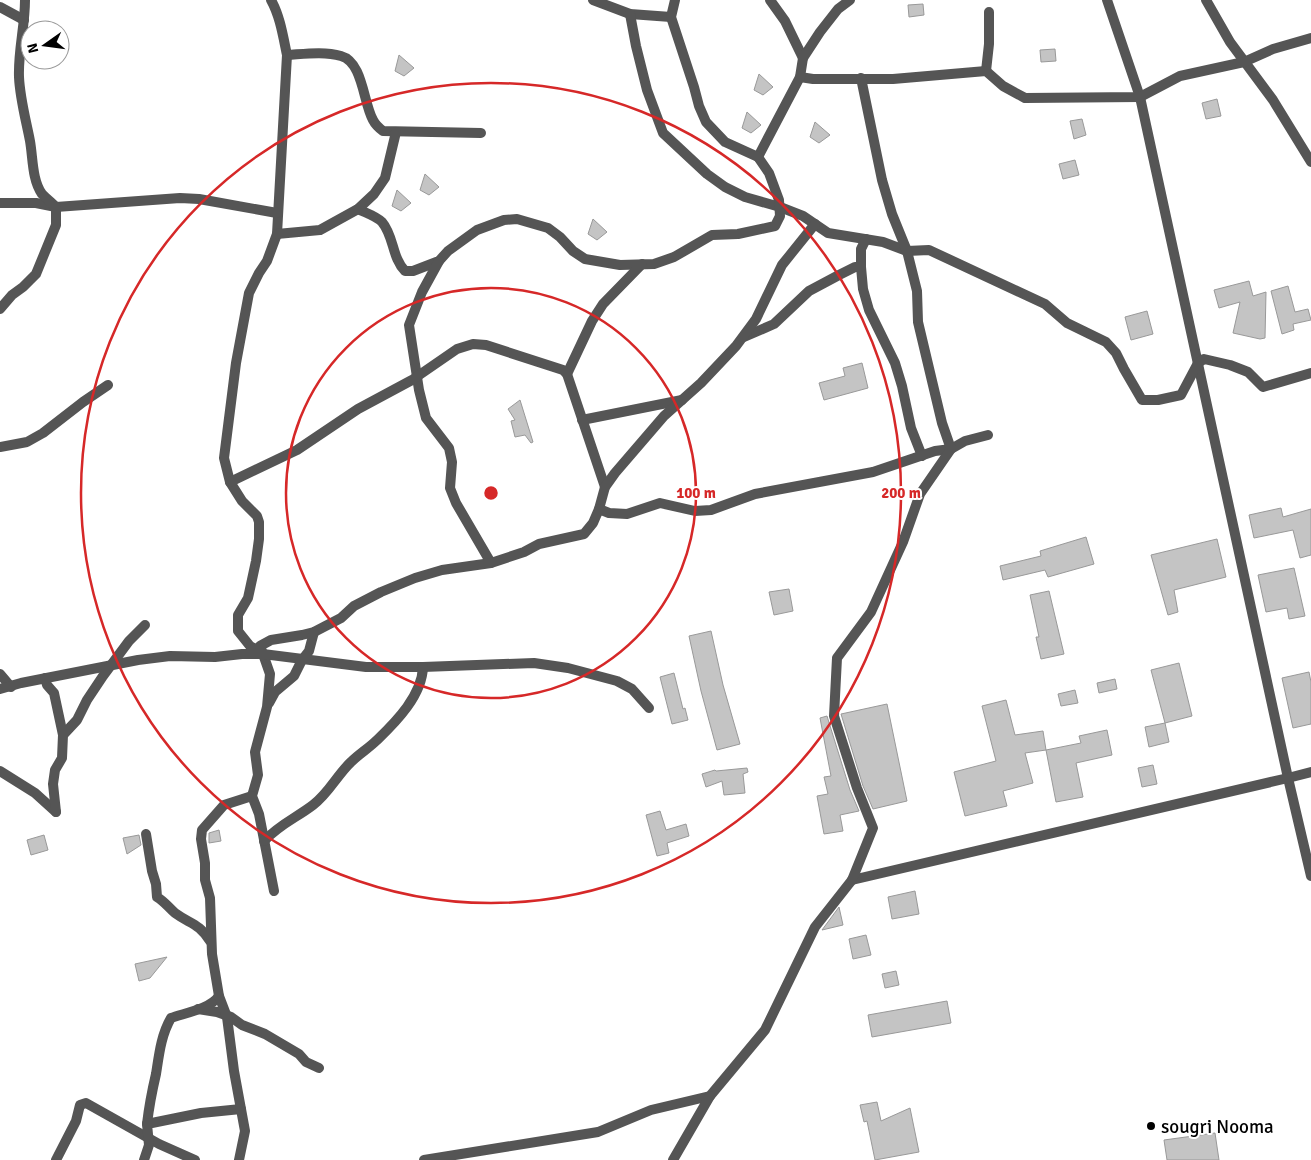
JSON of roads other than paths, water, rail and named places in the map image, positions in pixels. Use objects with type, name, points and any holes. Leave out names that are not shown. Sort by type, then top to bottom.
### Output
[{"type":"street","points":[[0,7],[24,20],[25,0]]},
{"type":"street","points":[[263,654],[250,646],[238,631],[238,615],[248,598],[255,568],[259,522],[257,516],[242,501],[230,482],[224,458],[236,362],[249,294],[267,261],[277,234],[286,55],[282,30],[271,0]]},
{"type":"street","points":[[593,0],[630,14],[672,17]]},
{"type":"street","points":[[491,563],[456,503],[450,488],[452,462],[449,448],[426,418],[419,390],[409,324],[422,292],[439,261],[448,251],[478,230],[492,223],[517,219],[548,228],[573,252],[585,259],[620,265],[654,264],[674,258],[712,235],[738,234],[775,226],[780,216],[777,193],[769,173],[758,157],[725,142],[706,122],[699,106],[672,17],[675,0]]},
{"type":"street","points":[[770,0],[785,21],[803,58]]},
{"type":"street","points":[[758,157],[800,77],[803,58],[838,9],[850,0]]},
{"type":"street","points":[[1107,0],[1140,97],[1311,876]]},
{"type":"street","points":[[1206,0],[1230,42],[1273,100],[1311,162]]},
{"type":"street","points":[[986,70],[989,44],[988,12]]},
{"type":"street","points":[[630,14],[647,90],[663,133],[696,165],[725,187],[746,197],[803,216],[828,233],[883,242],[907,251],[929,250],[1045,304],[1067,323],[1106,342],[1116,353],[1142,400],[1158,400],[1181,395],[1198,362],[1204,359],[1230,365],[1248,372],[1263,387],[1311,374]]},
{"type":"street","points":[[800,77],[813,79],[893,79],[986,70],[1003,86],[1025,98],[1140,97],[1180,76],[1244,62],[1273,49],[1311,38]]},
{"type":"street","points":[[286,55],[329,54],[343,56],[350,61],[357,71],[372,119],[383,131],[481,133]]},
{"type":"street","points":[[0,309],[12,295],[36,274],[56,225],[56,207],[43,195],[39,188],[24,116],[19,76],[20,56]]},
{"type":"street","points":[[861,78],[882,180],[892,214],[907,251],[917,291],[918,322],[942,423],[951,449]]},
{"type":"street","points":[[277,234],[320,230],[358,209],[374,194],[385,178],[396,132]]},
{"type":"street","points":[[0,203],[36,203],[56,207],[180,198],[199,199],[277,213]]},
{"type":"street","points":[[358,209],[384,224],[398,264],[405,271],[413,271],[439,261]]},
{"type":"street","points":[[274,891],[259,814],[252,796],[258,775],[255,752],[267,707],[270,674],[260,646],[271,640],[302,636],[314,632],[341,618],[354,606],[397,585],[430,572],[491,563],[524,552],[539,544],[584,534],[594,523],[605,487],[664,416],[701,383],[743,337],[756,319],[782,265],[815,224]]},
{"type":"street","points":[[866,239],[862,249],[863,289],[869,310],[895,363],[911,428],[922,456]]},
{"type":"street","points":[[568,374],[599,310],[642,264]]},
{"type":"street","points":[[743,337],[774,324],[809,291],[839,275],[861,267]]},
{"type":"street","points":[[230,482],[296,450],[358,409],[386,395],[457,349],[472,344],[486,345],[563,370],[568,374],[605,487]]},
{"type":"street","points":[[0,447],[27,442],[43,433],[82,402],[108,385]]},
{"type":"street","points":[[582,420],[683,399]]},
{"type":"street","points":[[599,509],[609,513],[631,514],[660,503],[695,511],[711,510],[756,494],[873,472],[935,451],[951,449],[965,441],[988,435]]},
{"type":"street","points":[[673,1160],[710,1096],[765,1030],[815,927],[852,880],[873,828],[857,788],[834,716],[837,658],[871,612],[903,542],[920,494],[951,449]]},
{"type":"street","points":[[63,735],[77,720],[97,683],[129,641],[145,624]]},
{"type":"street","points":[[267,707],[275,692],[294,676],[309,651],[314,632]]},
{"type":"street","points":[[0,690],[21,683],[150,658],[263,654],[366,667],[534,663],[568,668],[616,681],[632,689],[648,708]]},
{"type":"street","points":[[264,841],[282,824],[315,804],[332,786],[343,769],[378,739],[394,722],[408,706],[422,680],[423,667]]},
{"type":"street","points":[[0,674],[11,687]]},
{"type":"street","points":[[0,771],[35,792],[56,812],[53,784],[55,770],[62,758],[63,735],[54,693],[47,685],[46,678]]},
{"type":"street","points":[[852,880],[1311,772]]},
{"type":"street","points":[[239,1160],[245,1131],[227,1017],[219,996],[210,942],[210,898],[205,880],[202,830],[224,805],[252,796]]},
{"type":"street","points":[[146,834],[157,897],[166,902],[174,912],[196,924],[210,942]]},
{"type":"street","points":[[144,1160],[149,1145],[147,1124],[151,1096],[165,1029],[171,1018],[198,1009],[216,1000],[219,996]]},
{"type":"street","points":[[198,1009],[218,1012],[277,1040],[299,1054],[306,1062],[319,1068]]},
{"type":"street","points":[[424,1160],[598,1132],[651,1110],[710,1096]]},
{"type":"street","points":[[56,1160],[76,1121],[80,1105],[86,1103],[149,1138],[195,1160]]},
{"type":"street","points":[[147,1124],[201,1113],[241,1109]]},
{"type":"place","name":"sougri Nooma","points":[[1151,1126]]}]
